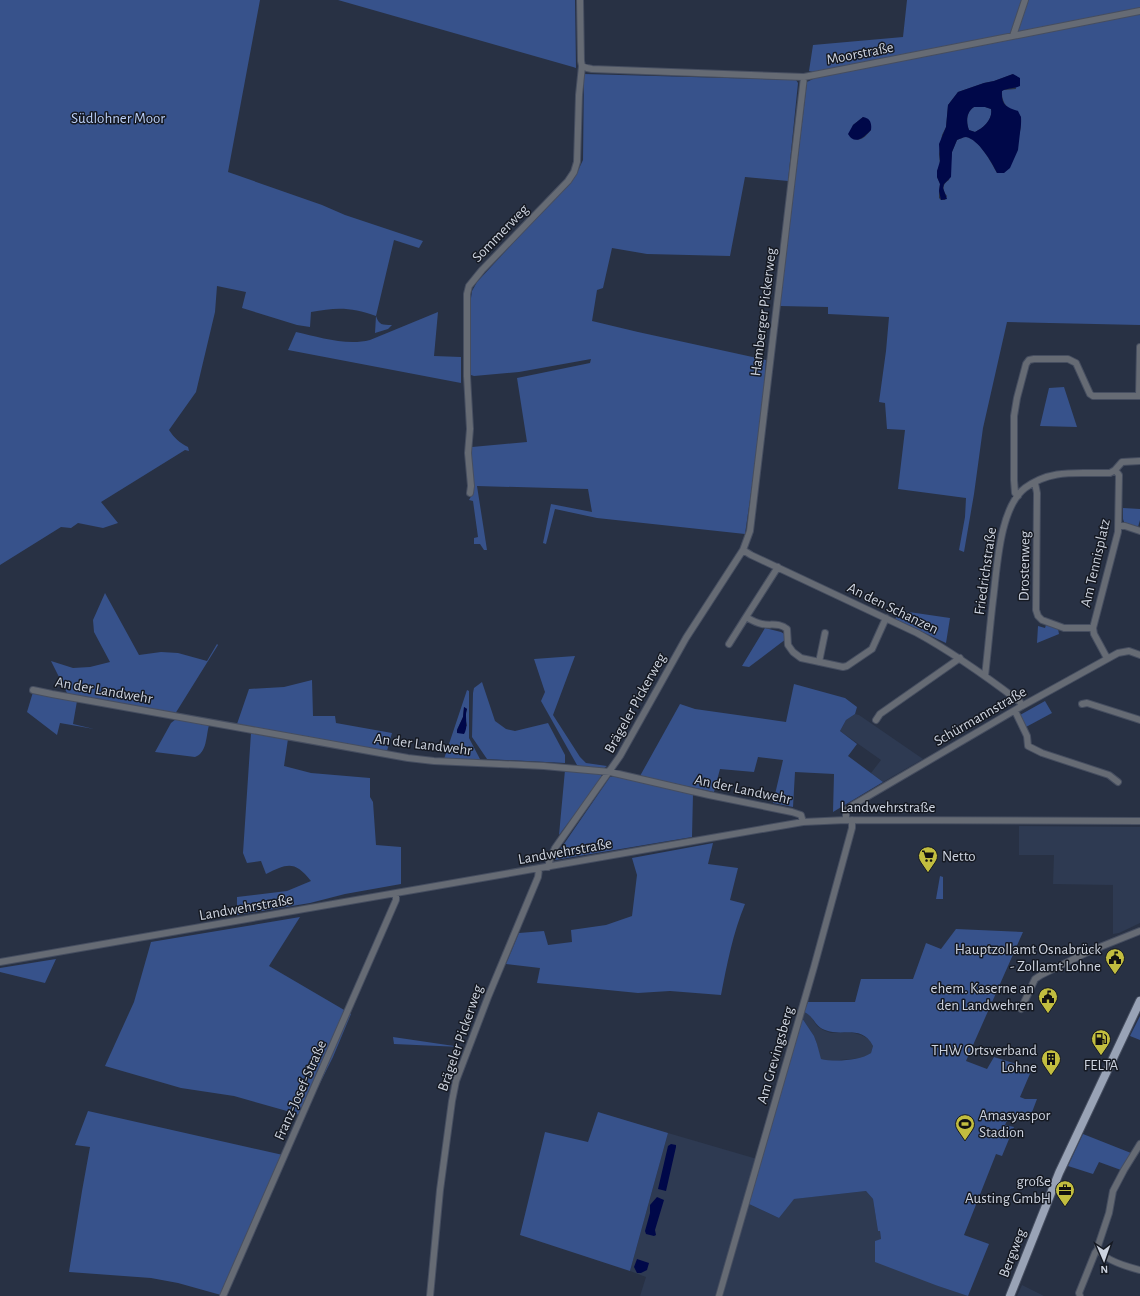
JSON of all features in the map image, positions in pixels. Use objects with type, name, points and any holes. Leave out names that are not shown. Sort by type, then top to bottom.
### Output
[{"type":"main road","name":"Bergweg","points":[[1010,1296],[1059,1173],[1140,1001]]},
{"type":"street","name":"Sommerweg","points":[[470,493],[471,486],[468,453],[470,429],[467,376],[468,292],[472,281],[568,182],[574,172],[579,149],[579,96],[582,66],[580,0]]},
{"type":"street","points":[[1013,36],[1025,0]]},
{"type":"street","name":"Moorstraße","points":[[582,66],[592,69],[804,77],[1140,11]]},
{"type":"street","name":"Hamberger Pickerweg","points":[[743,550],[750,532],[804,77]]},
{"type":"street","points":[[1140,347],[1140,396],[1093,396],[1090,394],[1076,363],[1073,361],[1068,359],[1029,360],[1026,364],[1015,406],[1015,493],[1018,496],[1025,489],[1035,483],[1057,474],[1110,473],[1116,470],[1122,462],[1140,461]]},
{"type":"street","name":"Am Tennisplatz","points":[[1107,658],[1094,634],[1093,628],[1119,526],[1119,475],[1116,470]]},
{"type":"street","name":"Drostenweg","points":[[1035,483],[1037,493],[1036,610],[1038,616],[1042,620],[1064,628],[1093,628]]},
{"type":"street","name":"Friedrichstraße","points":[[985,676],[1002,537],[1009,512],[1018,496]]},
{"type":"street","points":[[1119,526],[1140,531]]},
{"type":"street","name":"An den Schanzen","points":[[743,550],[943,646],[1020,702],[1022,706]]},
{"type":"street","name":"Brägeler Pickerweg","points":[[548,867],[550,859],[556,848],[610,772],[686,638],[743,550]]},
{"type":"street","points":[[729,644],[778,567]]},
{"type":"street","points":[[746,617],[761,624],[778,624],[783,626],[787,629],[788,645],[801,658],[838,667],[848,666],[872,649],[886,618]]},
{"type":"street","points":[[819,662],[825,633]]},
{"type":"street","name":"Schürmannstraße","points":[[846,820],[846,810],[853,804],[1107,658],[1123,651],[1130,651],[1140,655]]},
{"type":"street","points":[[876,720],[880,714],[960,658]]},
{"type":"street","name":"An der Landwehr","points":[[34,690],[434,762],[544,766],[610,772],[709,796],[792,812],[801,815],[803,822]]},
{"type":"street","points":[[1082,704],[1087,703],[1140,720]]},
{"type":"street","points":[[1015,711],[1027,736],[1028,746],[1042,753],[1109,775],[1118,782]]},
{"type":"street","name":"Landwehrstraße","points":[[0,962],[803,822],[852,820],[1140,822]]},
{"type":"street","name":"Am Grevingsberg","points":[[719,1296],[814,967],[852,828],[852,820]]},
{"type":"street","name":"Brägeler Pickerweg","points":[[430,1296],[440,1190],[456,1081],[488,997],[538,877],[539,869]]},
{"type":"street","name":"Franz-Josef-Straße","points":[[224,1296],[396,900],[396,894]]},
{"type":"street","points":[[1021,1009],[1035,979],[1041,975],[1090,951],[1140,931]]},
{"type":"street","points":[[1080,1296],[1079,1293],[1098,1249],[1098,1242],[1109,1213],[1114,1191],[1124,1170],[1140,1144]]},
{"type":"street","points":[[1098,1249],[1107,1258],[1140,1270]]},
{"type":"shaded area","points":[[1013,74],[1020,78],[1020,86],[1002,91],[1002,99],[1005,105],[1018,111],[1021,117],[1018,150],[1010,168],[1004,173],[997,173],[980,146],[966,137],[957,140],[952,152],[951,177],[944,184],[943,188],[947,199],[941,200],[937,171],[940,161],[939,144],[946,127],[948,105],[958,92]],"holes":[[[974,107],[985,107],[991,109],[991,116],[987,123],[975,132],[969,130],[967,121],[968,114],[971,109]]]},
{"type":"shaded area","points":[[863,117],[870,121],[871,130],[860,139],[857,140],[851,138],[848,134],[853,125]]},
{"type":"shaded area","points":[[464,707],[467,709],[466,728],[464,734],[457,733],[457,730],[463,717]]},
{"type":"shaded area","points":[[855,714],[859,715],[923,759],[883,782],[871,773],[881,760],[840,731],[846,720]]},
{"type":"shaded area","points":[[1019,826],[1140,827],[1140,923],[1119,933],[1113,934],[1113,885],[1053,884],[1054,855],[1019,855]]},
{"type":"shaded area","points":[[804,1012],[810,1015],[817,1026],[823,1030],[831,1033],[850,1032],[869,1039],[873,1046],[871,1053],[864,1058],[828,1061],[820,1059],[814,1036],[802,1018]]},
{"type":"shaded area","points":[[668,1133],[757,1159],[715,1296],[640,1296],[646,1277],[630,1271]]},
{"type":"shaded area","points":[[671,1144],[676,1145],[676,1147],[666,1191],[658,1189],[668,1146]]},
{"type":"shaded area","points":[[866,1191],[873,1199],[878,1231],[880,1231],[881,1240],[875,1241],[938,1286],[969,1296],[723,1296],[749,1204],[779,1218],[793,1199]]},
{"type":"shaded area","points":[[657,1197],[664,1200],[655,1230],[656,1235],[654,1236],[646,1234],[645,1231],[650,1213],[650,1205]]},
{"type":"shaded area","points":[[637,1259],[649,1263],[647,1270],[637,1273],[634,1267]]},
{"type":"shaded area","points":[[1022,1285],[1044,1296],[1017,1296]]},
{"type":"green space","name":"Südlohner Moor","points":[[0,0],[260,0],[228,172],[322,205],[345,215],[423,241],[419,248],[394,240],[376,316],[351,309],[328,309],[311,312],[310,327],[297,325],[242,308],[246,292],[217,286],[215,312],[196,392],[169,430],[177,440],[188,447],[189,451],[185,450],[101,502],[118,523],[103,528],[78,523],[71,528],[61,527],[0,565]]},
{"type":"green space","points":[[338,0],[575,0],[576,68],[573,67]]},
{"type":"green space","points":[[907,0],[1140,0],[1140,8],[814,72],[809,71],[813,45],[903,37]]},
{"type":"green space","points":[[1140,14],[1140,325],[1007,322],[983,428],[964,552],[959,550],[965,517],[966,498],[898,489],[905,430],[887,429],[885,403],[879,402],[889,317],[828,314],[828,307],[780,306],[807,82],[815,78]],"holes":[[[1013,74],[1016,89],[1004,90],[1002,91],[1002,96],[1007,107],[1021,117],[1020,133],[1014,146],[997,173],[980,146],[966,137],[957,140],[952,152],[949,180],[945,183],[944,187],[944,192],[947,196],[945,200],[941,200],[939,198],[940,184],[937,177],[937,171],[940,165],[939,154],[942,135],[946,127],[948,105],[958,92]],[[863,117],[871,130],[862,139],[850,137],[853,125]]]},
{"type":"green space","points":[[584,74],[796,80],[798,83],[788,181],[745,177],[730,256],[647,254],[612,248],[603,288],[597,290],[592,321],[766,360],[762,417],[745,534],[597,518],[555,509],[546,544],[543,543],[551,504],[592,512],[588,489],[477,486],[487,550],[484,550],[480,544],[474,544],[474,538],[478,537],[473,501],[469,500],[474,491],[472,447],[527,442],[517,378],[590,363],[591,359],[519,372],[471,375],[472,291],[477,282],[576,175],[583,160]]},
{"type":"green space","points":[[974,107],[985,107],[991,109],[991,116],[987,123],[975,132],[969,130],[967,124],[969,112]]},
{"type":"green space","points":[[438,312],[434,356],[461,357],[461,383],[288,350],[296,332],[333,340],[361,342],[370,340]]},
{"type":"green space","points":[[376,316],[381,324],[392,325],[388,329],[375,333]]},
{"type":"green space","points":[[1064,387],[1077,427],[1040,426],[1049,388]]},
{"type":"green space","points":[[1123,508],[1140,509],[1140,520],[1138,527],[1124,522]]},
{"type":"green space","points":[[105,593],[139,655],[161,652],[178,653],[207,661],[217,644],[218,645],[175,714],[68,695],[51,661],[73,668],[90,667],[110,662],[94,632],[93,620]]},
{"type":"green space","points":[[902,611],[950,618],[946,643],[895,619]]},
{"type":"green space","points":[[1046,625],[1058,629],[1059,634],[1037,643],[1038,626],[1045,628]]},
{"type":"green space","points":[[765,628],[781,632],[786,635],[786,639],[749,667],[742,666]]},
{"type":"green space","points":[[575,656],[553,715],[580,757],[586,763],[607,766],[603,769],[582,767],[577,765],[541,701],[545,692],[534,659]]},
{"type":"green space","points":[[312,680],[313,716],[335,716],[336,723],[392,733],[387,751],[237,724],[249,689],[284,687]]},
{"type":"green space","points":[[482,682],[495,721],[506,729],[515,731],[548,723],[565,755],[565,763],[487,759],[472,737],[473,693],[474,688]]},
{"type":"green space","points":[[794,684],[845,698],[857,707],[855,714],[846,720],[840,731],[857,744],[848,756],[883,782],[833,812],[834,774],[795,772],[793,807],[773,803],[783,760],[758,757],[754,772],[720,769],[714,792],[640,776],[680,704],[695,709],[786,722]]},
{"type":"green space","points":[[467,690],[469,691],[469,738],[481,761],[444,759]],"holes":[[[464,707],[467,709],[465,717],[467,726],[457,730],[463,717]]]},
{"type":"green space","points":[[33,692],[77,701],[73,724],[94,729],[60,723],[57,735],[27,712]]},
{"type":"green space","points":[[1045,701],[1052,713],[1026,727],[1020,715]]},
{"type":"green space","points":[[176,719],[209,725],[204,748],[199,755],[195,757],[155,752],[171,723]]},
{"type":"green space","points":[[251,733],[288,739],[284,766],[311,773],[370,778],[370,797],[373,802],[376,845],[401,847],[401,884],[345,894],[310,903],[237,915],[237,897],[287,891],[311,881],[296,867],[286,866],[266,874],[261,861],[247,863],[243,853]]},
{"type":"green space","points":[[565,770],[601,774],[602,778],[559,835]]},
{"type":"green space","points":[[616,776],[693,794],[692,837],[555,860],[555,857],[610,777]]},
{"type":"green space","points":[[713,843],[708,864],[738,868],[730,900],[745,904],[734,937],[721,995],[670,991],[638,993],[537,983],[540,968],[506,964],[519,933],[544,931],[548,945],[572,942],[571,930],[606,925],[632,916],[637,875],[632,858]]},
{"type":"green space","points":[[940,876],[943,877],[943,899],[936,899]]},
{"type":"green space","points":[[300,917],[269,966],[351,1014],[333,1057],[303,1117],[294,1113],[234,1096],[181,1088],[105,1066],[134,1002],[151,942]]},
{"type":"green space","points":[[956,929],[1023,932],[966,1061],[987,1069],[994,1057],[1032,1069],[1020,1097],[1025,1099],[1037,1099],[1029,1120],[1010,1114],[1005,1125],[1014,1127],[1002,1156],[996,1154],[964,1235],[989,1244],[968,1296],[875,1262],[875,1241],[881,1239],[880,1231],[878,1231],[873,1199],[866,1191],[794,1199],[779,1218],[749,1204],[802,1018],[814,1036],[821,1059],[846,1060],[860,1058],[871,1053],[873,1046],[863,1035],[851,1032],[831,1032],[821,1028],[808,1014],[804,1012],[808,1002],[855,1002],[861,979],[913,979],[926,943],[941,949]]},
{"type":"green space","points":[[56,959],[45,983],[0,972],[0,968]]},
{"type":"green space","points":[[1140,1016],[1140,1040],[1130,1036]]},
{"type":"green space","points":[[393,1037],[461,1047],[394,1044]]},
{"type":"green space","points":[[88,1111],[283,1155],[221,1295],[178,1283],[151,1278],[69,1272],[90,1147],[75,1145]]},
{"type":"green space","points":[[598,1112],[668,1133],[630,1271],[520,1235],[545,1132],[588,1142]]},
{"type":"green space","points":[[1083,1134],[1131,1153],[1121,1170],[1099,1162],[1093,1174],[1068,1166]]},
{"type":"place","name":"Netto","points":[[928,873]]},
{"type":"place","name":"Hauptzollamt Osnabrück - Zollamt Lohne","points":[[1115,975]]},
{"type":"place","name":"ehem. Kaserne an den Landwehren","points":[[1048,1014]]},
{"type":"place","name":"FELTA","points":[[1101,1056]]},
{"type":"place","name":"THW Ortsverband Lohne","points":[[1051,1076]]},
{"type":"place","name":"Amasyaspor Stadion","points":[[965,1141]]},
{"type":"place","name":"große Austing GmbH","points":[[1065,1207]]}]
